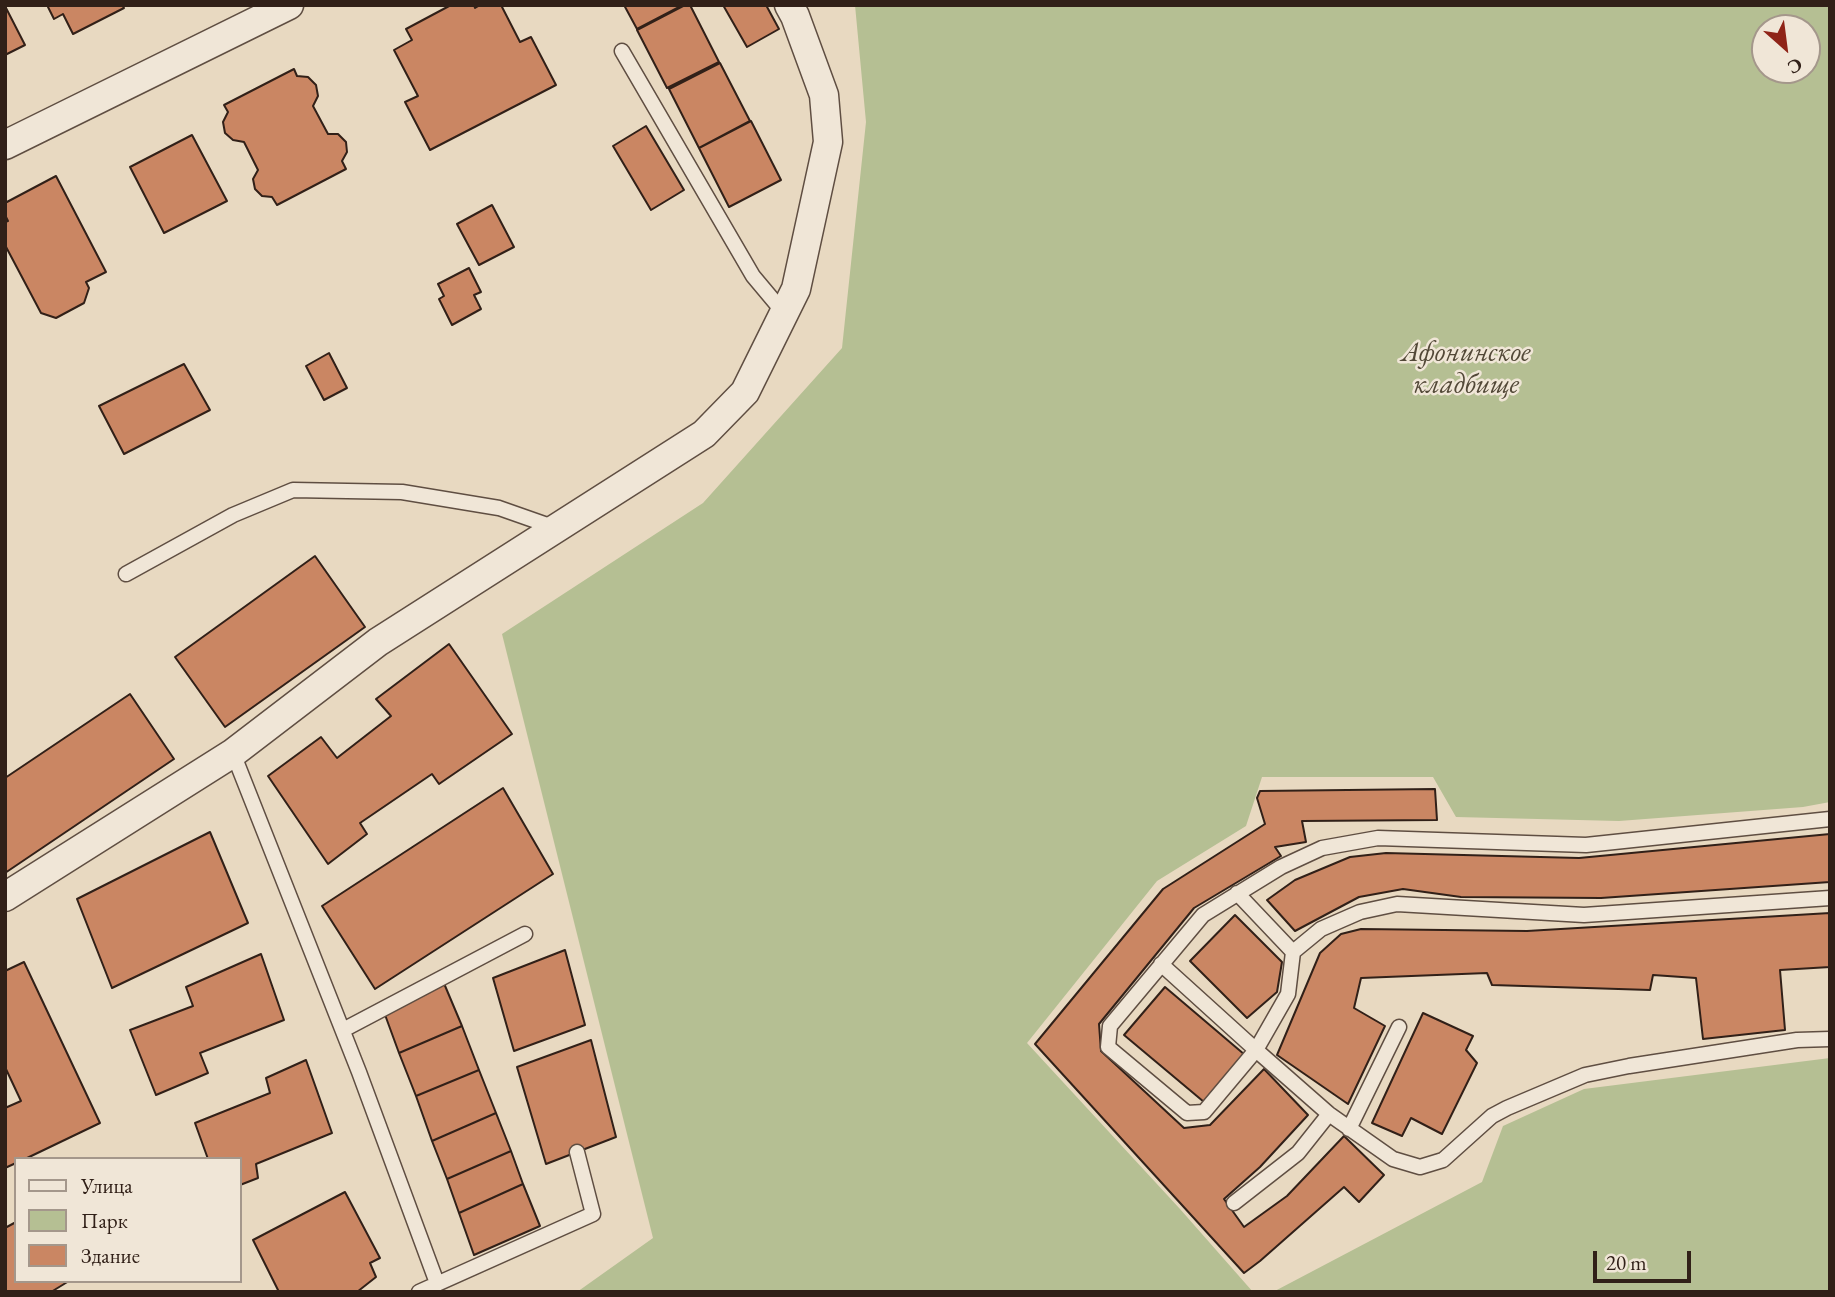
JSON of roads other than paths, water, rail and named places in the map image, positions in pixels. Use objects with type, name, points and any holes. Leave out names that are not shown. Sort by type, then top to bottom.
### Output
[{"type":"street","points":[[5,145],[289,5]]},
{"type":"street","points":[[5,897],[233,753],[378,642],[704,434],[745,391],[796,289],[828,142],[824,95],[789,5]]},
{"type":"lane","points":[[622,51],[753,276],[784,313]]},
{"type":"lane","points":[[126,574],[233,515],[293,490],[402,492],[499,508],[558,529]]},
{"type":"lane","points":[[233,753],[342,1030],[437,1283]]},
{"type":"lane","points":[[1830,819],[1586,845],[1378,838],[1322,848],[1281,867],[1203,915],[1110,1026],[1108,1047],[1187,1113],[1204,1112],[1256,1050],[1288,994],[1293,952],[1321,929],[1360,912],[1397,904],[1584,915],[1830,898]]},
{"type":"lane","points":[[1237,893],[1293,952]]},
{"type":"lane","points":[[342,1030],[525,934]]},
{"type":"lane","points":[[1161,964],[1329,1114],[1393,1159],[1420,1167],[1443,1160],[1492,1116],[1585,1075],[1797,1040],[1830,1038]]},
{"type":"lane","points":[[1349,1129],[1399,1027]]},
{"type":"lane","points":[[1234,1203],[1298,1153],[1329,1114]]},
{"type":"lane","points":[[419,1292],[593,1214],[577,1152]]},
{"type":"park label","name":"Афонинское кладбище","points":[[1466,369]]}]
